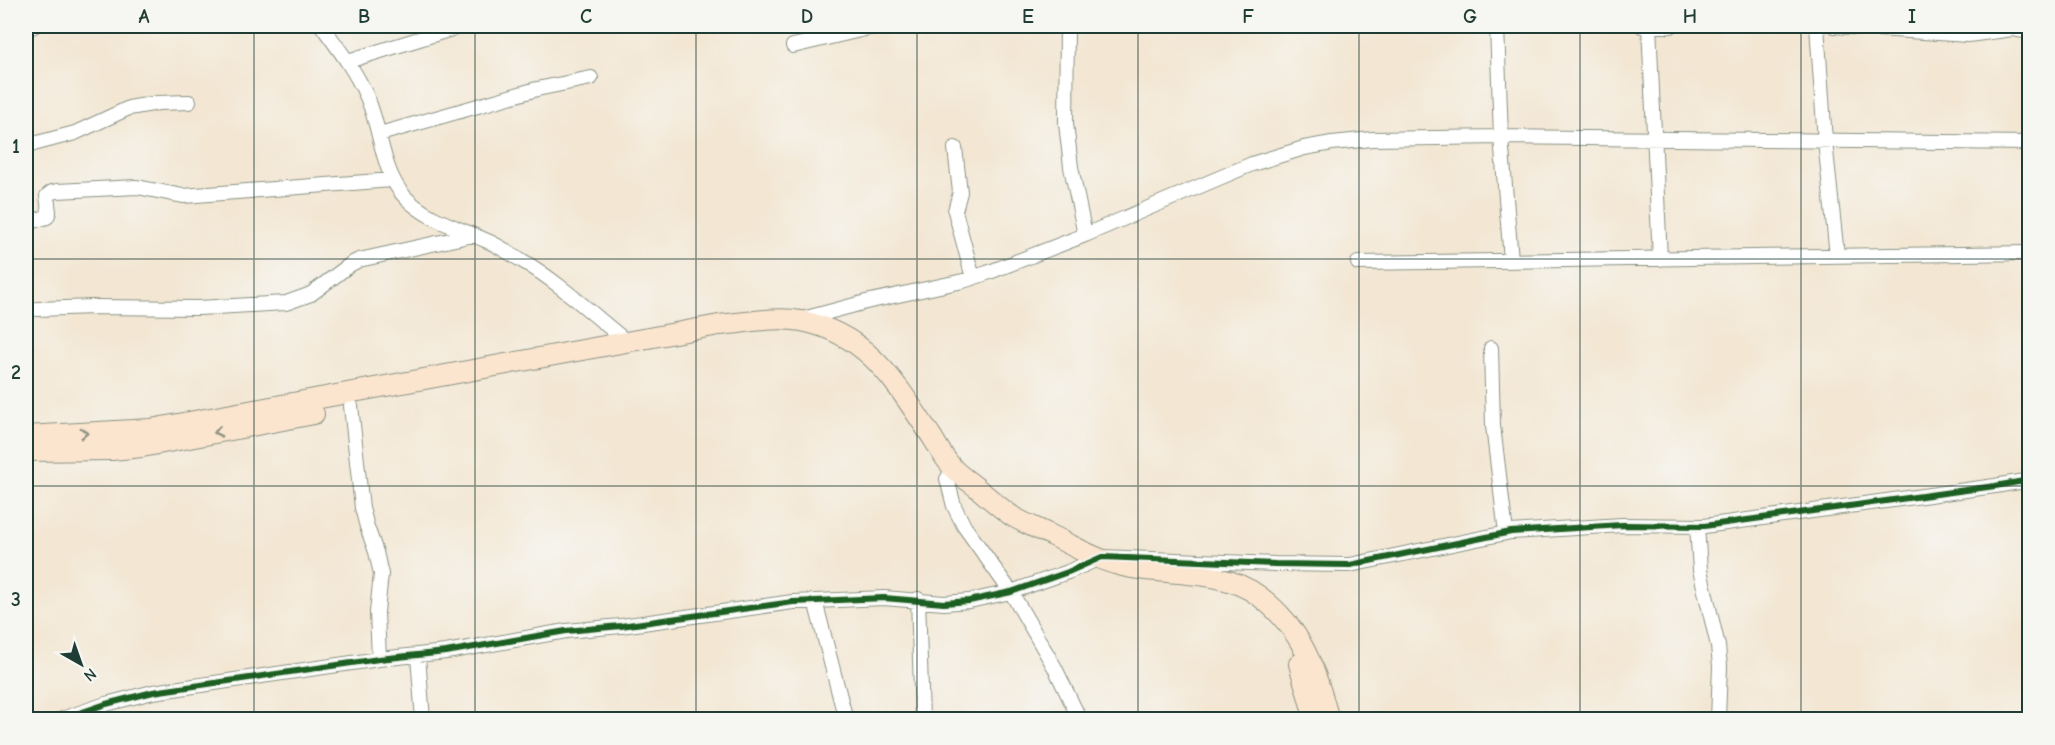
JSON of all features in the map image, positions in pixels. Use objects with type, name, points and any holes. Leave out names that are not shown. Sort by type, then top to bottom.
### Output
[{"type":"main road","points":[[26,436],[151,429],[626,341],[719,325],[775,319],[798,320],[823,326],[839,333],[868,352],[898,387],[950,474]]},
{"type":"main road","points":[[26,451],[112,450],[142,447],[660,347],[730,335],[795,332],[819,338],[863,364],[882,384],[930,459],[1012,516],[1107,570],[1144,578],[1205,584],[1242,597],[1256,605],[1288,642],[1298,662],[1315,720]]},
{"type":"main road","points":[[1092,560],[1232,580],[1260,596],[1278,612],[1300,639],[1322,692],[1329,720]]},
{"type":"street","points":[[26,29],[34,26]]},
{"type":"street","points":[[322,26],[348,61],[367,96],[392,180],[405,197],[433,218],[473,235],[525,262],[596,315],[626,341]]},
{"type":"street","points":[[348,61],[461,26]]},
{"type":"street","points":[[793,46],[877,26]]},
{"type":"street","points":[[1067,26],[1066,123],[1071,167],[1085,235]]},
{"type":"street","points":[[1497,26],[1510,260]]},
{"type":"street","points":[[1640,26],[1671,26]]},
{"type":"street","points":[[1649,26],[1660,259]]},
{"type":"street","points":[[1817,26],[1825,141],[1837,256]]},
{"type":"street","points":[[1834,26],[1968,35],[2013,29],[2030,32]]},
{"type":"street","points":[[380,134],[537,89],[591,78]]},
{"type":"street","points":[[26,146],[75,133],[129,108],[158,103],[189,102]]},
{"type":"street","points":[[798,320],[973,278],[1085,235],[1252,164],[1295,150],[1332,143],[1372,139],[1502,137],[2030,143]]},
{"type":"street","points":[[955,148],[960,192],[955,209],[973,278]]},
{"type":"street","points":[[26,223],[47,217],[49,212],[47,196],[57,191],[137,188],[183,196],[392,180]]},
{"type":"street","points":[[37,309],[199,308],[286,303],[311,294],[359,260],[473,235]]},
{"type":"street","points":[[1358,263],[2030,253]]},
{"type":"street","points":[[1491,348],[1493,426],[1506,533]]},
{"type":"street","points":[[351,406],[362,508],[381,574],[377,612],[379,659]]},
{"type":"street","points":[[950,474],[954,506],[964,526],[1011,592],[1055,668],[1080,720]]},
{"type":"street","points":[[59,720],[106,704],[153,692],[379,659],[418,656],[566,630],[621,626],[765,605],[852,598],[918,599],[956,603],[1011,592],[1092,560],[1350,565],[1506,533],[1622,525],[1697,526],[2030,480]]},
{"type":"street","points":[[1697,526],[1700,570],[1718,646],[1720,666],[1718,720]]},
{"type":"street","points":[[918,599],[922,720]]},
{"type":"street","points":[[815,601],[846,720]]},
{"type":"street","points":[[418,656],[423,720]]},
{"type":"cycle path","points":[[59,720],[106,704],[153,692],[379,659],[446,652],[566,631],[621,626],[793,602],[884,598],[944,603],[969,601],[1011,592],[1102,557],[1350,565],[1511,532],[1622,525],[1704,526],[2030,480]]}]
